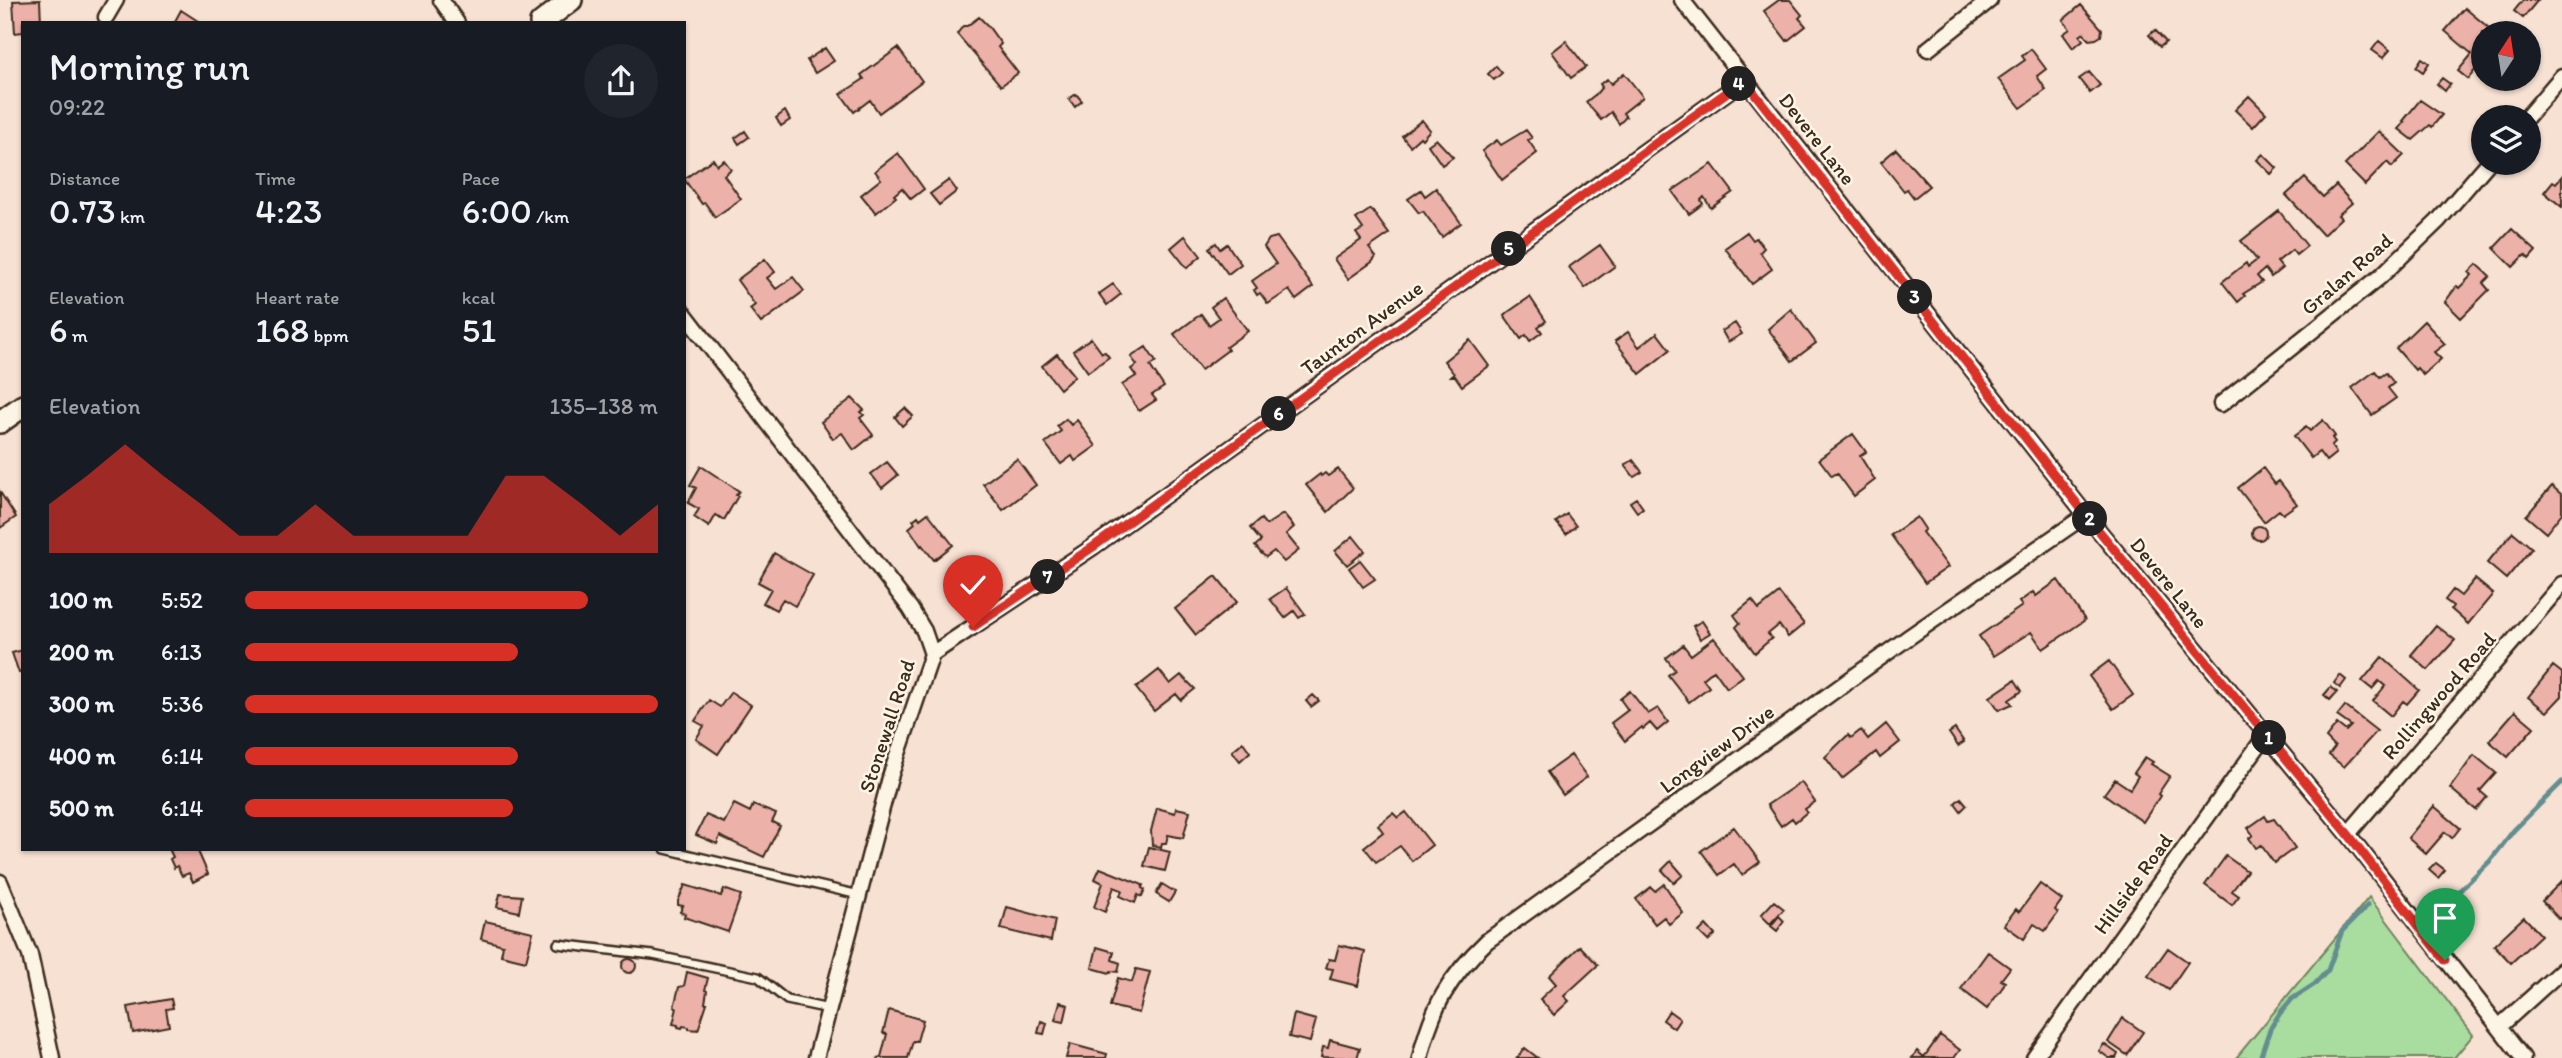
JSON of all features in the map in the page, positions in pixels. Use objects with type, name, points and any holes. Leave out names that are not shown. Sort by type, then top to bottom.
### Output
[{"type":"street","points":[[106,17],[116,0]]},
{"type":"street","points":[[441,0],[456,21]]},
{"type":"street","points":[[544,21],[571,0]]},
{"type":"street","name":"Devere Lane","points":[[1682,0],[2086,515],[2348,834],[2523,1058]]},
{"type":"street","points":[[1928,49],[1990,0]]},
{"type":"street","points":[[2537,105],[2562,76]]},
{"type":"street","name":"Taunton Avenue","points":[[932,654],[1093,547],[1744,80]]},
{"type":"street","name":"Gralan Road","points":[[2221,404],[2381,276],[2438,220],[2477,175]]},
{"type":"street","name":"Stonewall Road","points":[[686,316],[910,608],[924,631],[932,654],[891,774],[816,1058]]},
{"type":"street","points":[[0,422],[21,407]]},
{"type":"street","name":"Longview Drive","points":[[1420,1058],[1437,1003],[1464,963],[1487,941],[1909,637],[2086,515]]},
{"type":"street","name":"Rollingwood Road","points":[[2348,834],[2562,584]]},
{"type":"street","name":"Hillside Road","points":[[2034,1058],[2266,735]]},
{"type":"street","points":[[0,882],[30,954],[52,1058]]},
{"type":"street","points":[[2499,1027],[2562,970]]},
{"type":"lane","points":[[673,851],[860,895]]},
{"type":"lane","points":[[558,944],[653,955],[758,977],[787,1000],[829,1009]]},
{"type":"green space","points":[[2369,897],[2473,1035],[2454,1058],[2236,1058]]},
{"type":"building","points":[[40,0],[41,21],[21,21],[21,32],[15,33],[13,1]]},
{"type":"building","points":[[1779,0],[1790,0],[1802,15],[1799,18],[1806,26],[1787,41],[1764,11]]},
{"type":"building","points":[[2523,0],[2538,0],[2523,18],[2514,11]]},
{"type":"building","points":[[2081,5],[2102,29],[2101,36],[2089,40],[2084,33],[2080,36],[2083,40],[2073,48],[2063,34],[2070,29],[2063,20]]},
{"type":"building","points":[[2465,8],[2481,21],[2471,21],[2471,53],[2445,31]]},
{"type":"building","points":[[181,10],[198,21],[175,21]]},
{"type":"building","points":[[979,17],[1001,44],[998,47],[1018,73],[1001,86],[957,34],[963,26]]},
{"type":"building","points":[[2155,30],[2166,42],[2160,47],[2149,35]]},
{"type":"building","points":[[1566,41],[1586,67],[1571,78],[1552,52]]},
{"type":"building","points":[[2379,41],[2390,50],[2383,58],[2372,50]]},
{"type":"building","points":[[825,48],[834,61],[815,73],[807,60]]},
{"type":"building","points":[[898,48],[922,81],[879,113],[870,100],[854,112],[841,94],[864,79],[861,75]]},
{"type":"building","points":[[2031,49],[2046,69],[2037,76],[2046,90],[2021,108],[1998,79],[2025,60],[2022,56]]},
{"type":"building","points":[[2471,55],[2471,75],[2468,79],[2458,71]]},
{"type":"building","points":[[2422,58],[2429,63],[2423,72],[2416,67]]},
{"type":"building","points":[[1496,66],[1502,73],[1494,80],[1488,74]]},
{"type":"building","points":[[2089,72],[2100,85],[2090,93],[2079,79]]},
{"type":"building","points":[[1624,73],[1643,97],[1623,113],[1626,117],[1619,124],[1611,112],[1601,120],[1586,102],[1602,87],[1600,84],[1607,79],[1611,84]]},
{"type":"building","points":[[2442,78],[2450,84],[2445,91],[2437,84]]},
{"type":"building","points":[[1076,94],[1082,101],[1075,107],[1069,99]]},
{"type":"building","points":[[2249,96],[2266,113],[2253,127],[2235,110]]},
{"type":"building","points":[[2420,100],[2442,115],[2432,127],[2430,125],[2413,140],[2399,129]]},
{"type":"building","points":[[785,111],[790,120],[781,126],[776,118]]},
{"type":"building","points":[[1422,120],[1430,130],[1410,146],[1402,136]]},
{"type":"building","points":[[1526,130],[1532,138],[1528,140],[1537,153],[1502,180],[1482,151],[1497,140],[1501,145]]},
{"type":"building","points":[[745,131],[749,137],[739,144],[735,138]]},
{"type":"building","points":[[2379,131],[2404,155],[2392,167],[2387,162],[2365,185],[2345,165]]},
{"type":"building","points":[[1436,139],[1453,157],[1442,165],[1428,145]]},
{"type":"building","points":[[1896,149],[1929,186],[1914,198],[1907,189],[1904,191],[1881,162]]},
{"type":"building","points":[[898,153],[924,189],[911,199],[902,188],[894,195],[896,197],[876,213],[861,195],[881,179],[875,171]]},
{"type":"building","points":[[2263,154],[2277,168],[2271,174],[2257,160]]},
{"type":"building","points":[[713,159],[717,165],[724,160],[731,169],[724,175],[741,199],[715,217],[705,203],[702,204],[686,182],[686,178]]},
{"type":"building","points":[[1712,164],[1733,192],[1711,208],[1704,197],[1701,200],[1703,204],[1689,214],[1672,191]]},
{"type":"building","points":[[2562,176],[2562,207],[2544,192],[2553,181],[2556,183]]},
{"type":"building","points":[[2305,178],[2323,197],[2336,185],[2352,203],[2338,215],[2341,218],[2323,235],[2286,195]]},
{"type":"building","points":[[949,180],[957,191],[939,205],[930,194]]},
{"type":"building","points":[[1436,188],[1461,223],[1442,237],[1423,211],[1419,213],[1408,199],[1421,190],[1425,196]]},
{"type":"building","points":[[1371,209],[1389,234],[1369,248],[1376,257],[1372,262],[1348,279],[1334,259],[1361,240],[1356,233],[1363,229],[1356,219]]},
{"type":"building","points":[[2279,211],[2307,246],[2296,255],[2292,250],[2277,262],[2282,268],[2271,277],[2265,269],[2257,276],[2262,282],[2243,294],[2245,296],[2238,302],[2222,282],[2246,263],[2248,267],[2257,260],[2241,241]]},
{"type":"building","points":[[2512,229],[2536,251],[2529,259],[2525,255],[2513,267],[2494,248]]},
{"type":"building","points":[[1747,232],[1764,248],[1760,252],[1772,269],[1752,284],[1725,248]]},
{"type":"building","points":[[1185,236],[1201,256],[1187,268],[1171,248]]},
{"type":"building","points":[[1277,237],[1313,287],[1296,300],[1289,290],[1268,304],[1260,293],[1257,295],[1254,290],[1257,288],[1252,281],[1276,264],[1264,247],[1269,239]]},
{"type":"building","points":[[1216,243],[1220,249],[1227,244],[1241,264],[1228,274],[1209,248]]},
{"type":"building","points":[[1600,245],[1615,266],[1585,288],[1569,267]]},
{"type":"building","points":[[765,259],[775,272],[767,278],[776,289],[793,277],[804,291],[761,323],[750,309],[755,305],[737,280]]},
{"type":"building","points":[[2477,264],[2490,276],[2483,283],[2489,290],[2461,318],[2445,302],[2457,286],[2459,288],[2472,275],[2469,272]]},
{"type":"building","points":[[1113,284],[1121,294],[1107,305],[1099,294]]},
{"type":"building","points":[[1530,297],[1546,321],[1538,327],[1542,332],[1530,341],[1526,335],[1521,339],[1504,315]]},
{"type":"building","points":[[1223,298],[1248,331],[1201,370],[1174,334],[1201,314],[1209,325],[1219,318],[1211,307]]},
{"type":"building","points":[[1791,309],[1816,343],[1792,361],[1768,329]]},
{"type":"building","points":[[2424,321],[2445,344],[2434,352],[2441,359],[2423,375],[2417,368],[2415,370],[2396,348]]},
{"type":"building","points":[[1735,323],[1742,334],[1728,342],[1722,331]]},
{"type":"building","points":[[1628,332],[1639,347],[1657,333],[1670,350],[1640,374],[1615,341]]},
{"type":"building","points":[[1091,338],[1102,353],[1105,352],[1109,357],[1088,372],[1073,351]]},
{"type":"building","points":[[1470,340],[1489,366],[1462,386],[1455,376],[1451,376],[1454,374],[1444,361]]},
{"type":"building","points":[[1146,347],[1156,362],[1150,366],[1164,387],[1152,395],[1156,400],[1139,411],[1122,385],[1136,376],[1131,369],[1137,365],[1131,357]]},
{"type":"building","points":[[1057,354],[1075,376],[1060,389],[1042,366]]},
{"type":"building","points":[[2375,371],[2380,377],[2386,373],[2394,383],[2388,388],[2396,398],[2372,415],[2352,388]]},
{"type":"building","points":[[852,398],[864,410],[861,412],[864,415],[860,418],[873,435],[854,450],[842,433],[833,439],[821,422]]},
{"type":"building","points":[[905,408],[913,416],[902,426],[895,417]]},
{"type":"building","points":[[1066,419],[1071,425],[1077,420],[1096,446],[1075,461],[1072,456],[1061,464],[1045,443],[1061,431],[1057,426]]},
{"type":"building","points":[[2323,420],[2335,436],[2332,438],[2335,442],[2331,446],[2336,453],[2326,461],[2319,452],[2311,458],[2294,436],[2306,427],[2310,431]]},
{"type":"building","points":[[1853,434],[1866,452],[1860,456],[1875,480],[1854,496],[1837,473],[1832,476],[1819,459]]},
{"type":"building","points":[[1017,459],[1036,485],[1003,510],[983,484]]},
{"type":"building","points":[[1633,460],[1642,472],[1634,477],[1625,465]]},
{"type":"building","points":[[887,462],[898,475],[882,488],[871,474]]},
{"type":"building","points":[[701,466],[739,491],[724,520],[716,515],[709,527],[694,517],[699,509],[688,503],[696,488],[690,485]]},
{"type":"building","points":[[2263,468],[2275,484],[2279,481],[2297,504],[2283,514],[2279,510],[2264,522],[2238,488]]},
{"type":"building","points":[[1338,469],[1353,488],[1328,512],[1306,485],[1320,474],[1321,476],[1325,473],[1328,476]]},
{"type":"building","points":[[2552,486],[2562,495],[2562,513],[2546,533],[2526,516]]},
{"type":"building","points":[[0,492],[16,517],[0,528]]},
{"type":"building","points":[[1636,498],[1643,508],[1637,512],[1630,502]]},
{"type":"building","points":[[928,513],[953,545],[934,560],[909,528],[918,516],[920,519]]},
{"type":"building","points":[[1283,514],[1294,527],[1286,534],[1299,550],[1284,562],[1274,551],[1266,557],[1262,554],[1255,546],[1261,541],[1250,528],[1261,519],[1266,525]]},
{"type":"building","points":[[1567,514],[1576,526],[1566,534],[1556,522]]},
{"type":"building","points":[[1917,517],[1925,529],[1922,532],[1948,567],[1925,583],[1891,535]]},
{"type":"building","points":[[2256,526],[2262,526],[2266,533],[2262,540],[2256,540],[2252,536],[2252,530]]},
{"type":"building","points":[[2513,532],[2532,548],[2506,579],[2487,563]]},
{"type":"building","points":[[1353,536],[1365,551],[1347,565],[1335,551]]},
{"type":"building","points":[[774,553],[813,575],[795,606],[783,599],[776,610],[763,603],[771,589],[758,582]]},
{"type":"building","points":[[1360,560],[1375,579],[1363,587],[1349,568]]},
{"type":"building","points":[[1216,576],[1237,602],[1196,635],[1175,609]]},
{"type":"building","points":[[2475,579],[2493,594],[2468,624],[2445,600],[2453,590],[2461,596]]},
{"type":"building","points":[[2058,580],[2085,620],[2043,649],[2031,632],[1993,656],[1979,636],[2022,606],[2019,602],[2033,592],[2036,596]]},
{"type":"building","points":[[1286,588],[1305,614],[1299,618],[1294,611],[1285,618],[1270,599]]},
{"type":"building","points":[[1779,593],[1804,624],[1788,637],[1779,625],[1768,634],[1772,638],[1755,653],[1736,627],[1740,623],[1734,615],[1752,600],[1759,609]]},
{"type":"building","points":[[1702,621],[1710,633],[1700,639],[1693,626]]},
{"type":"building","points":[[2436,625],[2455,640],[2428,670],[2411,655]]},
{"type":"building","points":[[1714,638],[1743,676],[1727,688],[1714,670],[1703,679],[1709,687],[1689,702],[1668,675],[1675,670],[1666,658],[1683,645],[1691,655]]},
{"type":"building","points":[[21,651],[21,672],[19,673],[12,653]]},
{"type":"building","points":[[2382,657],[2419,690],[2407,704],[2403,701],[2391,716],[2373,701],[2385,686],[2379,681],[2372,689],[2362,681]]},
{"type":"building","points":[[2109,661],[2133,695],[2113,709],[2089,676]]},
{"type":"building","points":[[2553,666],[2562,673],[2562,696],[2547,712],[2528,697]]},
{"type":"building","points":[[1159,670],[1170,684],[1181,675],[1195,689],[1181,700],[1176,694],[1154,711],[1136,688]]},
{"type":"building","points":[[2340,675],[2346,680],[2340,688],[2334,683]]},
{"type":"building","points":[[2015,680],[2022,691],[2009,700],[2012,704],[1999,710],[1990,697]]},
{"type":"building","points":[[2331,687],[2337,692],[2330,700],[2324,695]]},
{"type":"building","points":[[1630,691],[1648,714],[1658,708],[1668,722],[1657,731],[1650,723],[1625,741],[1611,723],[1628,710],[1620,699]]},
{"type":"building","points":[[731,692],[751,705],[718,754],[696,739],[704,726],[695,721],[709,700],[720,707]]},
{"type":"building","points":[[1313,695],[1319,701],[1311,707],[1306,701]]},
{"type":"building","points":[[2345,706],[2377,731],[2344,767],[2329,755],[2335,747],[2326,738],[2337,724],[2346,731],[2351,726],[2337,716]]},
{"type":"building","points":[[2515,711],[2534,727],[2508,757],[2489,741]]},
{"type":"building","points":[[1886,724],[1900,742],[1880,758],[1876,752],[1842,779],[1825,757],[1848,735],[1851,738],[1861,730],[1868,739]]},
{"type":"building","points":[[1955,729],[1964,742],[1958,746],[1949,733]]},
{"type":"building","points":[[1243,742],[1250,752],[1240,761],[1232,751]]},
{"type":"building","points":[[1571,755],[1587,777],[1563,795],[1547,772]]},
{"type":"building","points":[[2474,755],[2496,773],[2480,791],[2487,797],[2476,810],[2450,788]]},
{"type":"building","points":[[2145,757],[2170,776],[2143,822],[2104,794],[2115,779],[2130,789],[2138,776],[2134,773]]},
{"type":"building","points":[[1801,782],[1815,802],[1805,809],[1807,812],[1795,822],[1792,818],[1781,826],[1767,805]]},
{"type":"building","points":[[1961,798],[1967,805],[1961,811],[1955,803]]},
{"type":"building","points":[[734,804],[750,812],[753,805],[776,814],[772,822],[780,826],[764,857],[720,836],[717,844],[696,835],[706,815],[724,823]]},
{"type":"building","points":[[2434,806],[2460,828],[2452,838],[2445,832],[2426,854],[2408,838]]},
{"type":"building","points":[[1157,808],[1175,813],[1176,808],[1190,811],[1183,838],[1168,835],[1166,843],[1162,843],[1161,847],[1152,845],[1151,831]]},
{"type":"building","points":[[1406,812],[1432,845],[1412,861],[1400,846],[1376,862],[1364,847],[1383,832],[1378,825],[1393,813],[1398,818]]},
{"type":"building","points":[[2265,816],[2268,821],[2274,819],[2295,848],[2274,863],[2261,845],[2256,848],[2249,838],[2253,835],[2248,828]]},
{"type":"building","points":[[1734,827],[1760,862],[1742,875],[1734,864],[1719,875],[1701,851]]},
{"type":"building","points":[[1149,847],[1170,852],[1165,871],[1144,866]]},
{"type":"building","points":[[170,851],[198,851],[208,874],[193,882],[189,873],[182,876],[177,866],[174,868],[170,859],[173,857]]},
{"type":"building","points":[[2226,856],[2247,871],[2232,891],[2239,896],[2232,905],[2205,885]]},
{"type":"building","points":[[1671,861],[1683,875],[1674,883],[1662,870]]},
{"type":"building","points":[[2436,863],[2445,870],[2438,878],[2429,870]]},
{"type":"building","points":[[1100,868],[1143,885],[1145,890],[1142,897],[1138,895],[1135,903],[1120,896],[1122,890],[1114,887],[1105,912],[1094,907],[1103,883],[1095,879]]},
{"type":"building","points":[[2562,881],[2562,916],[2559,919],[2542,901]]},
{"type":"building","points":[[1162,884],[1175,892],[1169,902],[1156,894]]},
{"type":"building","points":[[1664,884],[1683,913],[1669,924],[1664,917],[1655,924],[1636,899],[1651,887],[1655,891]]},
{"type":"building","points":[[2040,884],[2062,900],[2055,910],[2058,913],[2045,931],[2034,924],[2024,939],[2004,925],[2016,909],[2019,912]]},
{"type":"building","points":[[685,885],[721,896],[724,889],[741,895],[728,932],[684,917],[685,914],[680,912],[683,906],[678,905],[678,901]]},
{"type":"building","points":[[500,894],[522,896],[519,912],[497,907]]},
{"type":"building","points":[[1774,901],[1784,909],[1770,924],[1761,915]]},
{"type":"building","points":[[1007,907],[1055,920],[1051,941],[1001,929]]},
{"type":"building","points":[[1779,916],[1784,921],[1777,931],[1771,926]]},
{"type":"building","points":[[2524,917],[2541,935],[2511,963],[2494,945]]},
{"type":"building","points":[[485,921],[533,932],[526,961],[501,955],[503,945],[481,939]]},
{"type":"building","points":[[1706,925],[1715,935],[1708,941],[1699,932]]},
{"type":"building","points":[[1339,945],[1365,951],[1358,986],[1330,979],[1333,969],[1326,968],[1329,959],[1335,960]]},
{"type":"building","points":[[1580,946],[1598,965],[1564,996],[1569,1001],[1554,1015],[1540,999],[1556,984],[1549,976]]},
{"type":"building","points":[[1097,947],[1114,952],[1112,960],[1120,963],[1118,972],[1110,973],[1092,968]]},
{"type":"building","points":[[2168,948],[2188,962],[2169,990],[2148,976]]},
{"type":"building","points":[[1988,952],[2010,968],[2001,980],[2005,982],[2002,988],[1987,1009],[1961,989]]},
{"type":"building","points":[[626,959],[632,959],[636,966],[632,973],[626,973],[622,969],[622,963]]},
{"type":"building","points":[[1136,969],[1150,972],[1139,1013],[1110,1006],[1118,978],[1132,982]]},
{"type":"building","points":[[687,972],[708,978],[705,990],[707,1003],[698,1030],[673,1024],[679,987],[684,986]]},
{"type":"building","points":[[171,999],[173,1008],[166,1009],[169,1026],[133,1033],[128,1007]]},
{"type":"building","points":[[1060,1002],[1068,1005],[1064,1022],[1055,1020]]},
{"type":"building","points":[[889,1010],[923,1020],[917,1041],[913,1041],[908,1058],[877,1058],[881,1057],[887,1034],[883,1033]]},
{"type":"building","points":[[1669,1011],[1680,1019],[1674,1028],[1663,1020]]},
{"type":"building","points":[[1294,1014],[1316,1020],[1310,1042],[1289,1037]]},
{"type":"building","points":[[2123,1018],[2143,1032],[2127,1055],[2108,1042]]},
{"type":"building","points":[[1041,1021],[1047,1023],[1044,1034],[1038,1033]]},
{"type":"building","points":[[1940,1035],[1960,1050],[1954,1058],[1912,1058],[1917,1051],[1924,1057]]},
{"type":"building","points":[[1330,1040],[1360,1048],[1357,1058],[1321,1057],[1323,1047],[1328,1048]]},
{"type":"building","points":[[1070,1044],[1107,1054],[1106,1058],[1066,1058]]},
{"type":"building","points":[[2104,1044],[2118,1054],[2116,1058],[2109,1058],[2099,1051]]},
{"type":"building","points":[[1525,1048],[1538,1058],[1517,1058]]},
{"type":"waterway","points":[[2449,901],[2490,861],[2514,830],[2562,782]]},
{"type":"waterway","points":[[2260,1058],[2270,1029],[2280,1013],[2292,999],[2315,984],[2328,970],[2342,931],[2368,905]]},
{"type":"route","points":[[973,627],[1093,547],[1744,80],[2086,515],[2348,834],[2445,960]]}]
